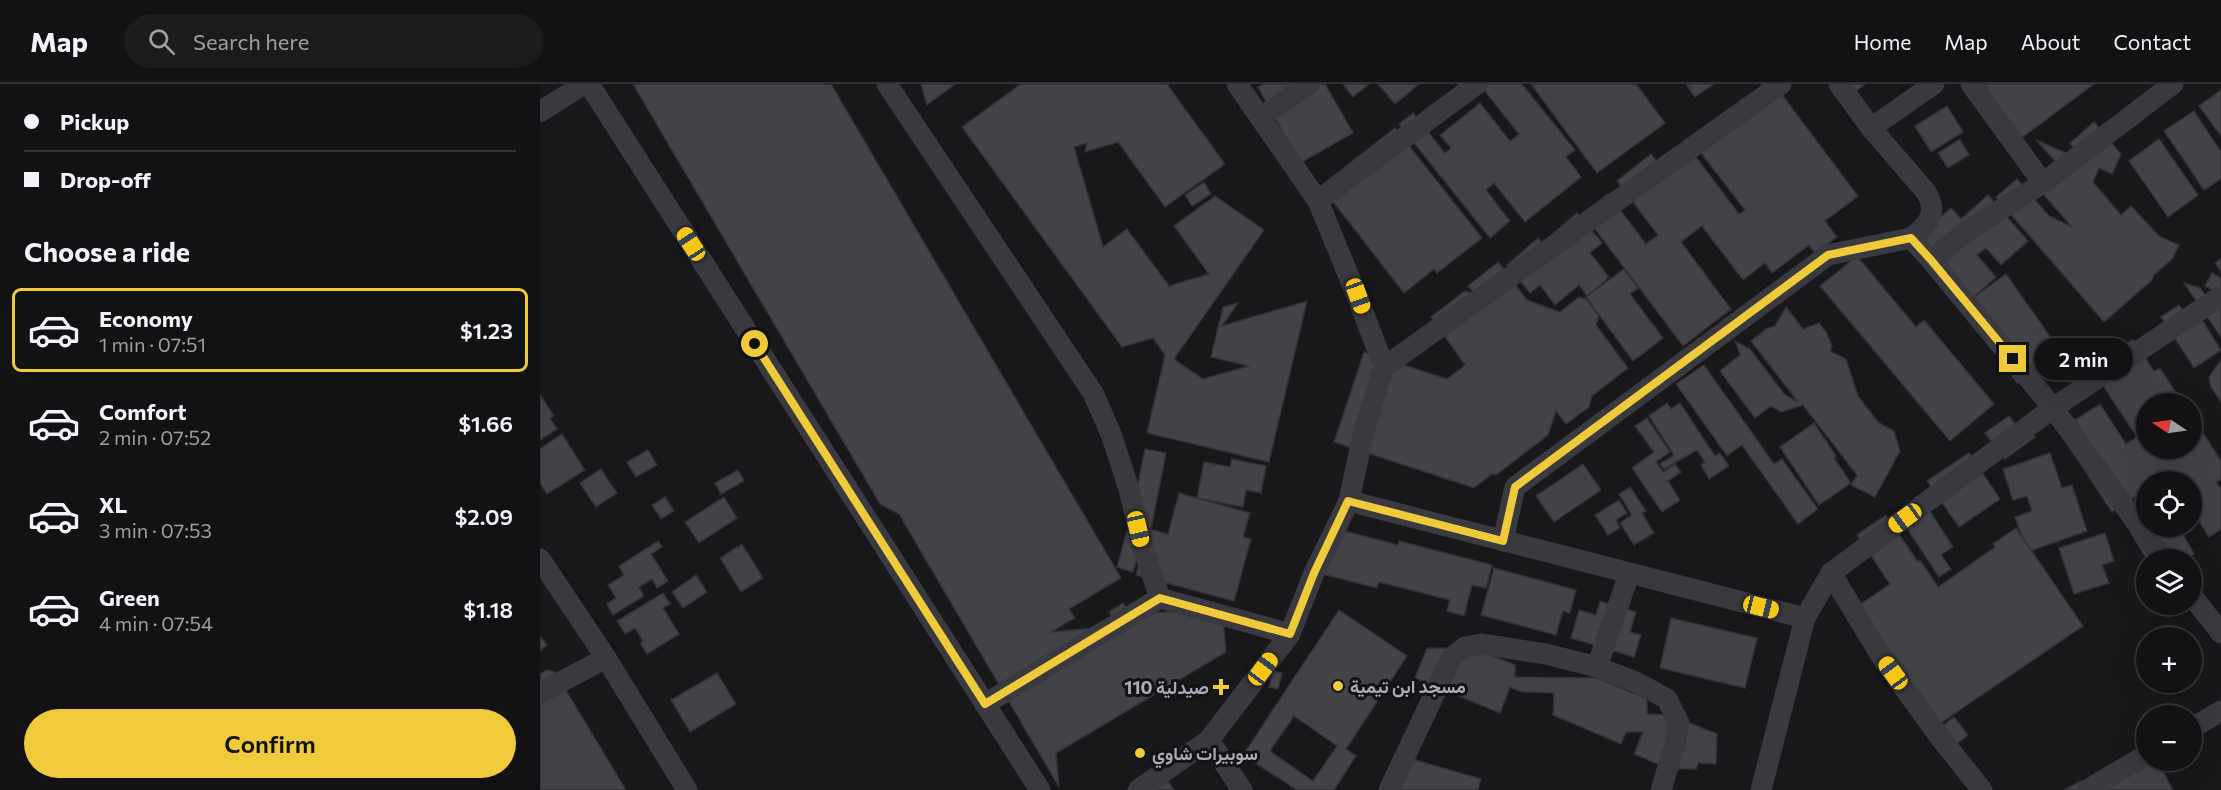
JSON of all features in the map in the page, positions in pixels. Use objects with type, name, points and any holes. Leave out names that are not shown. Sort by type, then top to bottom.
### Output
[{"type":"street","points":[[540,112],[584,84]]},
{"type":"street","points":[[589,84],[1040,790]]},
{"type":"street","points":[[887,84],[1093,393],[1111,434],[1129,489],[1143,549],[1160,598]]},
{"type":"street","points":[[1238,84],[1318,201],[1358,296],[1384,367]]},
{"type":"street","points":[[1260,118],[1309,84]]},
{"type":"street","points":[[1318,201],[1477,84]]},
{"type":"street","points":[[1138,790],[1209,740],[1290,634],[1314,573],[1348,501],[1364,430],[1384,367],[1781,84]]},
{"type":"street","points":[[1503,541],[1515,487],[1828,255],[1911,238],[1930,219],[1931,200],[1839,84]]},
{"type":"street","points":[[1872,128],[1934,84]]},
{"type":"street","points":[[1971,84],[2043,183]]},
{"type":"street","points":[[1931,260],[1967,231],[2043,183],[2174,84]]},
{"type":"street","points":[[1911,238],[2054,408],[2156,549]]},
{"type":"street","points":[[1761,790],[1805,618],[1831,573],[2054,408],[2221,296]]},
{"type":"street","points":[[1348,501],[1805,618]]},
{"type":"street","points":[[540,559],[606,658],[687,790]]},
{"type":"street","points":[[1831,573],[1881,656],[1942,740],[1982,790]]},
{"type":"street","points":[[1598,667],[1629,574]]},
{"type":"street","points":[[985,704],[1160,598],[1290,634]]},
{"type":"street","points":[[2202,609],[2221,633]]},
{"type":"street","points":[[1389,790],[1452,657],[1465,647],[1481,644],[1546,654],[1598,667],[1636,682],[1667,699],[1679,723],[1676,744],[1661,790]]},
{"type":"street","points":[[540,693],[606,658]]},
{"type":"street","points":[[2202,722],[2221,711]]},
{"type":"street","points":[[1209,740],[1242,790]]},
{"type":"street","points":[[2087,790],[2136,761]]},
{"type":"building","points":[[633,84],[831,84],[1121,578],[1069,609],[1075,618],[1051,632],[1117,626],[1109,612],[1123,603],[1130,615],[1222,607],[1226,652],[1056,753],[1059,787],[899,514],[880,504]]},
{"type":"building","points":[[921,84],[955,84],[927,105]]},
{"type":"building","points":[[1021,84],[1167,84],[1225,164],[1165,207],[1118,142],[1085,152],[1087,143],[1074,147],[1103,247],[1127,229],[1169,286],[1209,274],[1174,226],[1215,196],[1264,230],[1174,359],[1203,379],[1248,366],[1211,357],[1223,307],[1238,303],[1222,326],[1307,301],[1269,462],[1147,433],[1165,355],[1153,338],[1122,347],[962,127]]},
{"type":"building","points":[[1264,84],[1325,84],[1353,133],[1300,163],[1258,87]]},
{"type":"building","points":[[1343,84],[1369,84],[1353,97]]},
{"type":"building","points":[[1378,84],[1419,84],[1395,104]]},
{"type":"building","points":[[1522,84],[1575,150],[1566,157],[1581,177],[1525,222],[1494,183],[1486,190],[1510,221],[1490,238],[1399,124],[1413,113],[1445,153],[1451,148],[1440,135],[1480,103],[1510,141],[1519,134],[1480,85]]},
{"type":"building","points":[[1531,84],[1636,84],[1665,123],[1597,173]]},
{"type":"building","points":[[1686,84],[1714,84],[1695,97]]},
{"type":"building","points":[[1849,84],[1865,84],[1855,92]]},
{"type":"building","points":[[1963,84],[2094,84],[2008,148]]},
{"type":"building","points":[[1777,88],[1858,196],[1825,221],[1837,237],[1815,253],[1809,245],[1772,273],[1765,263],[1743,280],[1702,226],[1681,242],[1731,309],[1683,346],[1583,213],[1608,194],[1646,244],[1658,235],[1617,181],[1651,154],[1663,170],[1690,149],[1739,214],[1745,210],[1698,149]]},
{"type":"building","points":[[2221,90],[2221,136],[2199,106]]},
{"type":"building","points":[[1947,106],[1963,132],[1931,152],[1915,126]]},
{"type":"building","points":[[2194,111],[2221,152],[2221,179],[2204,190],[2164,131]]},
{"type":"building","points":[[2094,122],[2121,154],[2112,174],[2099,168],[2093,182],[2121,215],[2131,206],[2159,236],[2179,245],[2172,259],[2154,275],[2152,280],[2104,322],[1996,197],[2017,179],[2049,216],[2072,227],[2032,181],[2055,161],[2036,140],[2070,155],[2079,154],[2070,143]]},
{"type":"building","points":[[1395,128],[1482,238],[1437,273],[1434,269],[1404,293],[1321,186]]},
{"type":"building","points":[[1960,139],[1969,155],[1948,168],[1938,153]]},
{"type":"building","points":[[2159,139],[2198,195],[2168,217],[2129,161]]},
{"type":"building","points":[[1204,182],[1211,194],[1192,206],[1185,195]]},
{"type":"building","points":[[1988,195],[2028,241],[2001,265],[1986,248],[1977,255],[1996,277],[1968,302],[1914,240],[1951,208],[1961,219]]},
{"type":"building","points":[[1577,213],[1602,243],[1590,253],[1609,277],[1587,296],[1579,285],[1555,305],[1540,285],[1530,293],[1507,265],[1538,238],[1542,243]]},
{"type":"building","points":[[1857,256],[1916,327],[1924,320],[1994,404],[1950,441],[1820,286]]},
{"type":"building","points":[[2221,259],[2221,272],[2215,263]]},
{"type":"building","points":[[1498,262],[1527,300],[1560,312],[1579,297],[1586,299],[1599,316],[1596,325],[1628,368],[1592,396],[1589,407],[1566,424],[1556,411],[1548,435],[1496,475],[1492,474],[1474,488],[1334,442],[1364,352],[1447,379],[1465,365],[1431,317],[1465,291],[1475,294],[1468,286]]},
{"type":"building","points":[[1624,269],[1638,288],[1630,294],[1663,338],[1633,361],[1586,297]]},
{"type":"building","points":[[2212,273],[2221,278],[2218,293],[2205,286]]},
{"type":"building","points":[[2006,274],[2061,352],[2017,383],[1963,305]]},
{"type":"building","points":[[2184,283],[2200,288],[2209,301],[2221,299],[2221,337]]},
{"type":"building","points":[[2192,304],[2221,350],[2194,368],[2161,317],[2179,305],[2183,310]]},
{"type":"building","points":[[1786,307],[1803,329],[1819,323],[1827,333],[1832,347],[1830,351],[1846,359],[1858,396],[1879,423],[1894,431],[1900,451],[1875,497],[1851,485],[1857,475],[1803,405],[1781,412],[1771,406],[1755,418],[1720,371],[1740,355],[1735,341],[1750,349],[1785,395],[1798,402],[1751,341],[1766,329],[1775,326]]},
{"type":"building","points":[[2133,340],[2154,371],[2160,368],[2176,393],[2136,393],[2136,435],[2088,363],[2119,342],[2122,346]]},
{"type":"building","points":[[2221,360],[2221,402],[2211,387],[2209,377]]},
{"type":"building","points":[[1704,365],[1774,464],[1782,459],[1818,509],[1798,524],[1742,445],[1727,456],[1676,384]]},
{"type":"building","points":[[540,395],[554,416],[550,418],[557,429],[540,440]]},
{"type":"building","points":[[1667,403],[1671,409],[1680,403],[1715,456],[1720,453],[1729,466],[1709,479],[1701,465],[1705,462],[1697,450],[1664,469],[1660,464],[1674,455],[1649,416]]},
{"type":"building","points":[[2100,404],[2126,444],[2136,438],[2136,459],[2202,459],[2202,432],[2221,461],[2221,479],[2216,482],[2221,489],[2221,529],[2209,537],[2202,526],[2202,471],[2136,471],[2136,496],[2112,512],[2065,440],[2081,429],[2075,420]]},
{"type":"building","points":[[2009,416],[2018,428],[2025,423],[2035,437],[2005,459],[1985,433]]},
{"type":"building","points":[[1647,418],[1670,452],[1656,462],[1663,472],[1675,464],[1681,472],[1668,481],[1680,500],[1662,512],[1632,468],[1654,452],[1635,426]]},
{"type":"building","points":[[1814,423],[1851,483],[1819,505],[1780,447]]},
{"type":"building","points":[[562,434],[585,470],[547,494],[540,483],[540,449]]},
{"type":"building","points":[[1145,449],[1166,453],[1151,529],[1130,525]]},
{"type":"building","points":[[648,450],[657,465],[636,477],[627,462]]},
{"type":"building","points":[[1969,453],[2000,499],[1959,527],[1927,481]]},
{"type":"building","points":[[2050,453],[2062,488],[2072,485],[2087,531],[2027,552],[2015,517],[2032,511],[2027,496],[2013,500],[2003,469]]},
{"type":"building","points":[[1232,459],[1266,466],[1261,493],[1246,490],[1243,507],[1197,498],[1204,462],[1230,467]]},
{"type":"building","points":[[1583,464],[1601,490],[1554,522],[1536,496]]},
{"type":"building","points":[[601,469],[617,493],[596,507],[580,483]]},
{"type":"building","points":[[738,470],[744,481],[721,494],[715,483]]},
{"type":"building","points":[[1630,487],[1646,511],[1642,513],[1654,533],[1634,545],[1620,523],[1632,515],[1619,494]]},
{"type":"building","points":[[1179,493],[1250,513],[1243,537],[1251,539],[1234,601],[1136,575],[1149,529],[1168,534]]},
{"type":"building","points":[[665,497],[674,511],[661,519],[652,505]]},
{"type":"building","points":[[724,497],[737,518],[699,543],[685,522]]},
{"type":"building","points":[[1619,500],[1627,513],[1616,520],[1620,528],[1608,535],[1595,515]]},
{"type":"building","points":[[2136,500],[2136,537],[2184,537],[2191,549],[2141,549],[2124,521],[2130,504]]},
{"type":"building","points":[[1924,502],[1953,547],[1941,555],[1951,569],[1939,577],[1900,518]]},
{"type":"building","points":[[1886,515],[1938,587],[1995,547],[1993,544],[2016,528],[2083,626],[1929,731],[1849,612],[1890,584],[1857,535]]},
{"type":"building","points":[[1329,527],[1398,545],[1399,541],[1492,565],[1486,588],[1472,585],[1464,616],[1447,611],[1450,600],[1379,582],[1377,588],[1318,573]]},
{"type":"building","points":[[1127,531],[1143,535],[1133,572],[1117,567]]},
{"type":"building","points":[[2105,533],[2114,561],[2102,565],[2109,583],[2074,594],[2059,548]]},
{"type":"building","points":[[658,541],[662,547],[651,554],[668,581],[657,588],[652,579],[639,587],[644,596],[613,615],[607,604],[616,598],[608,585],[624,575],[619,566]]},
{"type":"building","points":[[742,544],[763,578],[741,592],[720,558]]},
{"type":"building","points":[[1494,568],[1576,590],[1570,613],[1563,611],[1556,635],[1481,615]]},
{"type":"building","points":[[696,575],[707,592],[683,608],[672,592]]},
{"type":"building","points":[[663,593],[670,604],[663,608],[679,634],[647,654],[640,643],[643,641],[635,628],[625,634],[617,621]]},
{"type":"building","points":[[1600,601],[1636,612],[1630,632],[1641,635],[1634,657],[1571,638],[1579,610],[1596,615]]},
{"type":"building","name":"مسجد ابن تيمية","points":[[1339,610],[1407,656],[1346,749],[1356,756],[1334,790],[1297,790],[1243,755]],"holes":[[[1294,716],[1337,746],[1313,781],[1270,751]]]},
{"type":"building","points":[[1671,618],[1757,638],[1745,688],[1660,668]]},
{"type":"building","points":[[540,636],[547,645],[540,651]]},
{"type":"building","points":[[1427,648],[1476,649],[1515,665],[1515,677],[1597,678],[1647,699],[1647,714],[1670,715],[1717,734],[1716,764],[1699,763],[1696,769],[1670,769],[1634,754],[1643,732],[1626,732],[1621,744],[1553,715],[1554,693],[1522,692],[1510,687],[1500,713],[1415,678]]},
{"type":"building","points":[[547,670],[555,672],[626,790],[540,790],[540,674]]},
{"type":"building","points":[[1273,671],[1282,673],[1278,689],[1269,687]]},
{"type":"building","points":[[717,673],[736,704],[690,732],[671,700]]},
{"type":"building","points":[[1954,717],[1968,735],[1950,749],[1936,731]]},
{"type":"building","points":[[1398,755],[1481,779],[1478,790],[1388,790]]},
{"type":"building","points":[[1157,766],[1174,790],[1152,790]]},
{"type":"building","points":[[2136,766],[2136,771],[2163,771],[2173,790],[2094,790]]},
{"type":"building","points":[[2081,781],[2086,790],[2064,790]]},
{"type":"place","name":"مسجد ابن تيمية","points":[[1338,686]]},
{"type":"place","name":"صيدلية 110","points":[[1221,687]]},
{"type":"place","name":"سوبيرات شاوي","points":[[1140,753]]},
{"type":"route","points":[[755,344],[985,704],[1160,598],[1290,634],[1314,573],[1348,501],[1503,541],[1515,487],[1828,255],[1911,238],[2013,359]]}]
